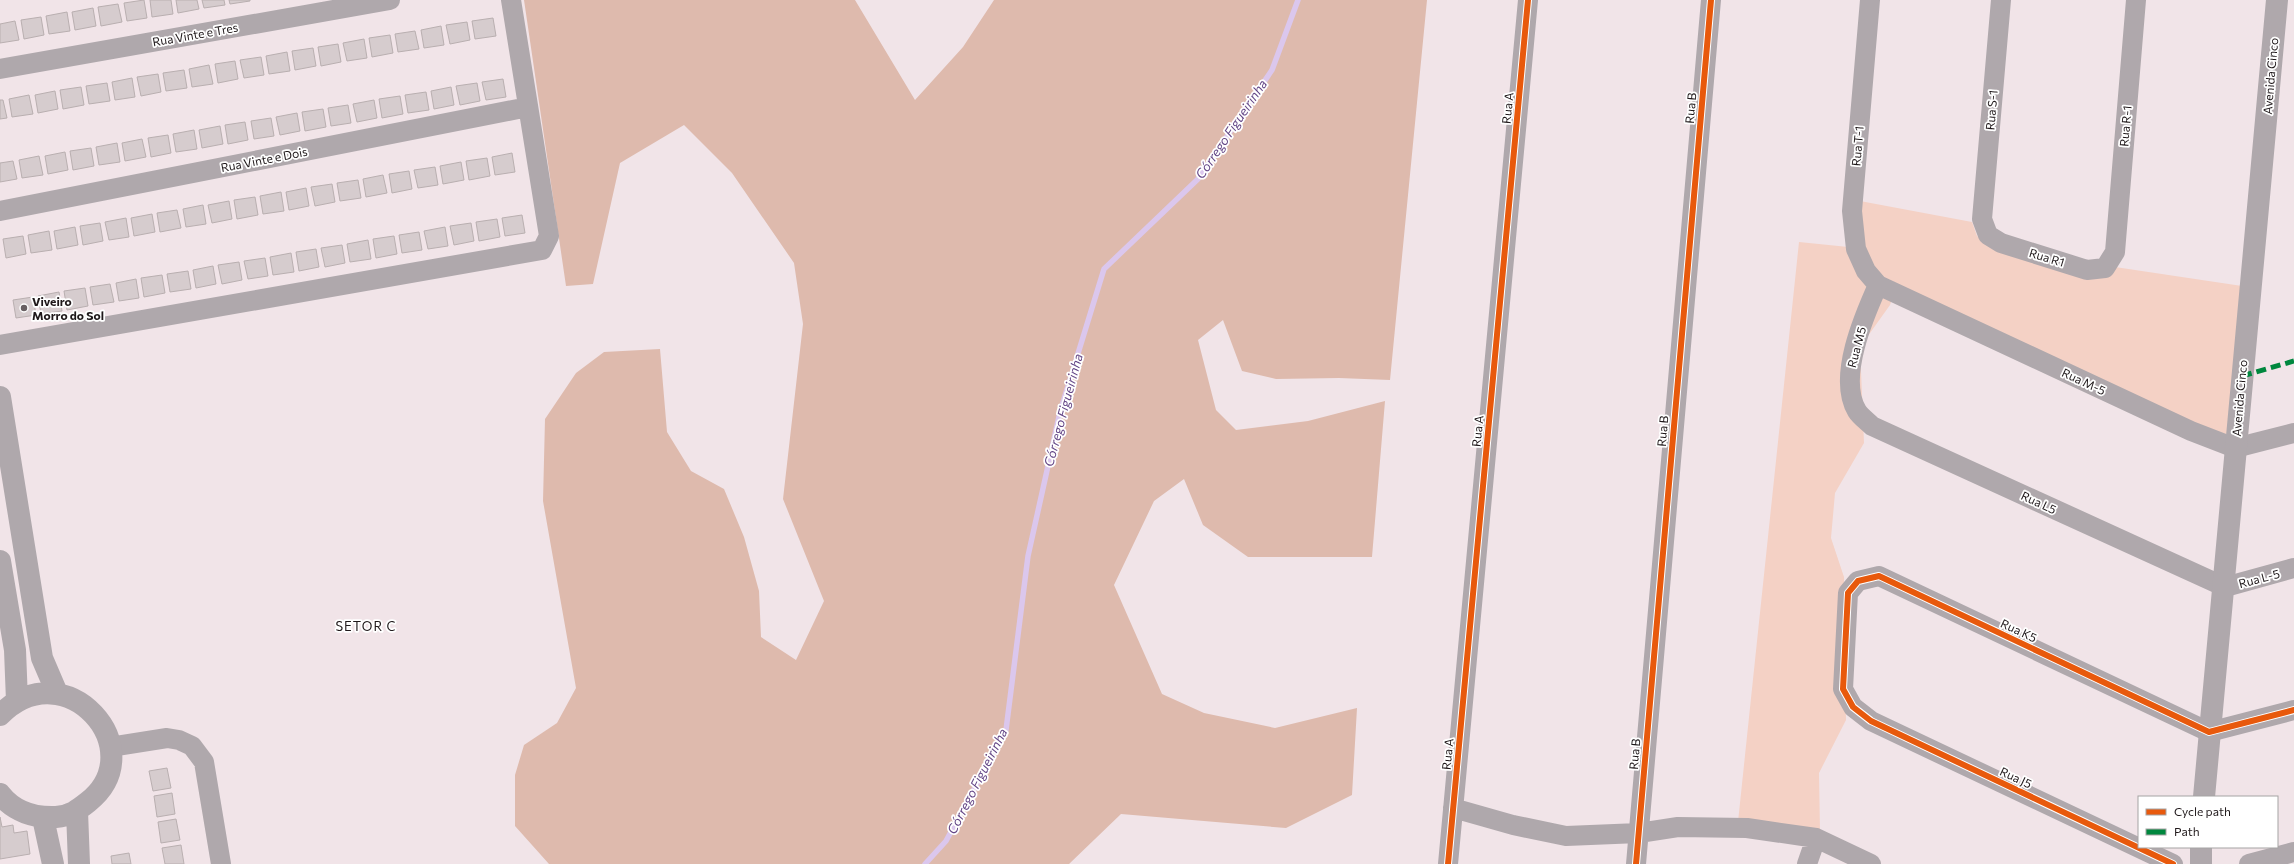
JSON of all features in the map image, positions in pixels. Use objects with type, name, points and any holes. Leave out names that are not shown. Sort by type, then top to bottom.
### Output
[{"type":"street","name":"Rua Vinte e Tres","points":[[0,69],[390,0]]},
{"type":"street","points":[[0,346],[542,250],[549,236],[511,0]]},
{"type":"street","name":"Rua A","points":[[1448,864],[1528,0]]},
{"type":"street","name":"Rua B","points":[[1636,864],[1711,0]]},
{"type":"street","name":"Rua T-1","points":[[1870,0],[1852,211],[1856,249],[1866,271],[1878,285]]},
{"type":"street","name":"Rua S-1","points":[[1982,219],[2001,0]]},
{"type":"street","name":"Rua R-1","points":[[2115,252],[2136,0]]},
{"type":"street","name":"Avenida Cinco","points":[[2204,796],[2209,732],[2225,587],[2235,448],[2277,0]]},
{"type":"street","name":"Rua Vinte e Dois","points":[[0,211],[528,107]]},
{"type":"street","name":"Rua R1","points":[[1982,219],[1988,235],[2002,243],[2087,270],[2105,268],[2115,252]]},
{"type":"street","name":"Rua M5","points":[[1857,411],[1851,394],[1849,371],[1867,309],[1878,285]]},
{"type":"street","name":"Rua M-5","points":[[1878,285],[2191,431],[2235,448]]},
{"type":"street","points":[[0,397],[42,658],[56,693]]},
{"type":"street","name":"Rua L5","points":[[1857,411],[1872,426],[2225,587]]},
{"type":"street","points":[[2235,448],[2294,433]]},
{"type":"street","points":[[0,560],[15,650],[16,701]]},
{"type":"street","name":"Rua L-5","points":[[2225,587],[2294,568]]},
{"type":"street","name":"Rua K5","points":[[1853,707],[1844,689],[1848,593],[1858,581],[1878,576],[2209,732]]},
{"type":"street","points":[[0,715],[16,701],[36,694],[56,693],[75,700],[93,712],[104,728],[110,746],[110,764],[106,781],[97,796],[77,811],[64,816],[43,818],[22,812],[5,801],[0,794]]},
{"type":"street","name":"Rua J5","points":[[1853,707],[1871,721],[2138,847]]},
{"type":"street","points":[[2209,732],[2294,710]]},
{"type":"street","points":[[110,746],[167,738],[179,740],[192,746],[204,762],[221,864]]},
{"type":"street","points":[[1453,808],[1513,825],[1566,836],[1639,833],[1678,827],[1747,828],[1816,838],[1871,864]]},
{"type":"street","points":[[77,811],[79,864]]},
{"type":"street","points":[[43,818],[53,864]]},
{"type":"street","points":[[1806,864],[1816,838]]},
{"type":"street","name":"Rua J5","points":[[2139,848],[2173,864]]},
{"type":"street","points":[[2201,848],[2201,864]]},
{"type":"street","points":[[2249,864],[2294,852]]},
{"type":"shaded area","points":[[524,0],[855,0],[915,100],[963,47],[994,0],[1427,0],[1390,380],[1339,378],[1276,379],[1242,371],[1223,320],[1198,340],[1216,410],[1236,430],[1308,421],[1385,401],[1372,557],[1248,557],[1203,525],[1184,479],[1154,501],[1114,585],[1162,694],[1204,713],[1275,728],[1357,708],[1352,795],[1286,828],[1121,814],[1069,864],[549,864],[515,826],[515,775],[524,745],[557,723],[576,688],[543,501],[545,419],[576,373],[604,352],[660,349],[667,432],[691,471],[724,489],[744,537],[759,591],[761,637],[796,660],[824,601],[783,499],[803,324],[794,263],[732,173],[684,125],[620,163],[593,284],[566,286]]},
{"type":"shaded area","points":[[1860,201],[1972,222],[1977,236],[1986,243],[2115,267],[2242,286],[2230,440],[1897,284],[1890,305],[1860,347],[1864,443],[1835,493],[1831,538],[1844,577],[1846,720],[1819,773],[1820,832],[1738,822],[1799,242],[1858,248]]},
{"type":"building","points":[[144,0],[147,18],[127,21],[124,3]]},
{"type":"building","points":[[150,0],[171,0],[173,14],[152,17]]},
{"type":"building","points":[[176,0],[197,0],[199,9],[178,13]]},
{"type":"building","points":[[202,0],[224,0],[225,5],[204,8]]},
{"type":"building","points":[[229,0],[250,0],[250,1],[230,4]]},
{"type":"building","points":[[118,4],[122,22],[101,26],[98,7]]},
{"type":"building","points":[[93,8],[96,26],[75,30],[72,12]]},
{"type":"building","points":[[67,12],[70,31],[49,34],[46,16]]},
{"type":"building","points":[[41,17],[44,35],[24,39],[21,20]]},
{"type":"building","points":[[493,18],[496,36],[475,39],[472,21]]},
{"type":"building","points":[[15,21],[19,40],[0,43],[0,24]]},
{"type":"building","points":[[467,22],[470,40],[450,44],[446,25]]},
{"type":"building","points":[[441,26],[444,45],[424,48],[421,30]]},
{"type":"building","points":[[415,31],[419,49],[398,52],[395,34]]},
{"type":"building","points":[[390,35],[393,53],[372,57],[369,38]]},
{"type":"building","points":[[364,39],[367,58],[347,61],[343,43]]},
{"type":"building","points":[[338,44],[341,62],[321,66],[318,47]]},
{"type":"building","points":[[313,48],[316,66],[295,70],[292,51]]},
{"type":"building","points":[[287,52],[290,71],[269,74],[266,56]]},
{"type":"building","points":[[261,57],[264,75],[244,78],[240,60]]},
{"type":"building","points":[[235,61],[238,79],[218,83],[215,64]]},
{"type":"building","points":[[209,65],[213,84],[192,87],[189,69]]},
{"type":"building","points":[[184,70],[187,88],[166,91],[163,73]]},
{"type":"building","points":[[158,74],[161,92],[141,96],[137,77]]},
{"type":"building","points":[[132,78],[135,97],[115,100],[112,82]]},
{"type":"building","points":[[503,79],[506,97],[486,100],[482,82]]},
{"type":"building","points":[[107,83],[110,101],[89,104],[86,86]]},
{"type":"building","points":[[477,83],[480,101],[460,105],[456,86]]},
{"type":"building","points":[[81,87],[84,105],[63,109],[60,90]]},
{"type":"building","points":[[451,87],[454,105],[434,109],[431,91]]},
{"type":"building","points":[[55,91],[58,109],[38,113],[35,95]]},
{"type":"building","points":[[426,92],[429,110],[408,113],[405,95]]},
{"type":"building","points":[[29,95],[33,114],[12,117],[9,99]]},
{"type":"building","points":[[400,96],[403,114],[382,118],[379,99]]},
{"type":"building","points":[[0,100],[3,100],[7,118],[0,119]]},
{"type":"building","points":[[374,100],[377,118],[357,122],[353,104]]},
{"type":"building","points":[[348,105],[351,123],[331,126],[328,108]]},
{"type":"building","points":[[323,109],[326,127],[305,131],[302,112]]},
{"type":"building","points":[[297,113],[300,131],[280,135],[276,117]]},
{"type":"building","points":[[271,118],[274,136],[254,139],[251,121]]},
{"type":"building","points":[[245,122],[248,140],[228,144],[225,125]]},
{"type":"building","points":[[220,126],[223,144],[202,148],[199,130]]},
{"type":"building","points":[[194,130],[197,149],[176,152],[173,134]]},
{"type":"building","points":[[168,135],[171,153],[151,157],[148,138]]},
{"type":"building","points":[[142,139],[146,157],[125,161],[122,143]]},
{"type":"building","points":[[117,143],[120,162],[99,165],[96,147]]},
{"type":"building","points":[[91,148],[94,166],[73,170],[70,151]]},
{"type":"building","points":[[65,152],[68,170],[48,174],[45,156]]},
{"type":"building","points":[[512,153],[515,172],[495,175],[492,157]]},
{"type":"building","points":[[39,156],[43,175],[22,178],[19,160]]},
{"type":"building","points":[[487,158],[490,176],[469,180],[466,161]]},
{"type":"building","points":[[13,161],[17,179],[0,182],[0,163]]},
{"type":"building","points":[[461,162],[464,180],[443,184],[440,166]]},
{"type":"building","points":[[435,167],[438,185],[418,188],[414,170]]},
{"type":"building","points":[[409,171],[412,189],[392,193],[389,174]]},
{"type":"building","points":[[383,175],[387,193],[366,197],[363,179]]},
{"type":"building","points":[[358,180],[361,198],[340,201],[337,183]]},
{"type":"building","points":[[332,184],[335,202],[315,206],[311,187]]},
{"type":"building","points":[[306,188],[309,206],[289,210],[286,192]]},
{"type":"building","points":[[281,192],[284,211],[263,214],[260,196]]},
{"type":"building","points":[[255,197],[258,215],[237,219],[234,200]]},
{"type":"building","points":[[229,201],[232,219],[212,223],[208,205]]},
{"type":"building","points":[[203,205],[206,224],[186,227],[183,209]]},
{"type":"building","points":[[177,210],[181,228],[160,232],[157,213]]},
{"type":"building","points":[[152,214],[155,232],[134,236],[131,218]]},
{"type":"building","points":[[522,215],[525,233],[505,236],[502,218]]},
{"type":"building","points":[[126,218],[129,237],[109,240],[105,222]]},
{"type":"building","points":[[497,219],[500,237],[479,241],[476,222]]},
{"type":"building","points":[[100,223],[103,241],[83,245],[80,226]]},
{"type":"building","points":[[471,223],[474,241],[454,245],[450,226]]},
{"type":"building","points":[[75,227],[78,245],[57,249],[54,231]]},
{"type":"building","points":[[445,227],[448,246],[428,249],[424,231]]},
{"type":"building","points":[[49,231],[52,250],[31,253],[28,235]]},
{"type":"building","points":[[419,232],[422,250],[402,253],[399,235]]},
{"type":"building","points":[[23,236],[26,254],[6,258],[3,239]]},
{"type":"building","points":[[394,236],[397,254],[376,258],[373,239]]},
{"type":"building","points":[[368,240],[371,259],[350,262],[347,244]]},
{"type":"building","points":[[342,245],[345,263],[325,267],[321,248]]},
{"type":"building","points":[[316,249],[319,267],[299,271],[296,252]]},
{"type":"building","points":[[291,253],[294,272],[273,275],[270,257]]},
{"type":"building","points":[[265,258],[268,276],[248,279],[244,261]]},
{"type":"building","points":[[239,262],[242,280],[222,284],[218,265]]},
{"type":"building","points":[[213,266],[216,284],[196,288],[193,270]]},
{"type":"building","points":[[188,271],[191,289],[170,292],[167,274]]},
{"type":"building","points":[[162,275],[165,293],[144,297],[141,278]]},
{"type":"building","points":[[136,279],[139,298],[119,301],[116,283]]},
{"type":"building","points":[[110,284],[114,302],[93,305],[90,287]]},
{"type":"building","points":[[85,288],[88,306],[67,310],[64,291]]},
{"type":"building","points":[[59,292],[62,311],[41,314],[38,296]]},
{"type":"building","name":"Viveiro Morro do Sol","points":[[33,297],[36,315],[16,318],[13,300]]},
{"type":"building","points":[[167,768],[171,788],[153,791],[149,771]]},
{"type":"building","points":[[172,793],[175,814],[157,817],[154,796]]},
{"type":"building","points":[[0,817],[2,827],[13,825],[14,833],[27,831],[30,854],[0,859]]},
{"type":"building","points":[[176,819],[180,840],[161,843],[158,822]]},
{"type":"building","points":[[181,845],[184,864],[165,864],[162,848]]},
{"type":"building","points":[[129,853],[131,864],[112,864],[111,856]]},
{"type":"waterway","name":"Córrego Figueirinha","points":[[925,864],[946,841],[1006,730],[1028,556],[1060,412],[1104,269],[1198,179],[1272,70],[1298,0]]},
{"type":"marked path","points":[[2242,376],[2294,361]]},
{"type":"cycle path","points":[[1448,864],[1528,0]]},
{"type":"cycle path","points":[[1636,864],[1711,0]]},
{"type":"cycle path","points":[[2138,847],[1871,721],[1853,707],[1843,689],[1848,593],[1858,581],[1879,576],[2209,732],[2294,710]]},
{"type":"cycle path","points":[[2139,848],[2173,864]]},
{"type":"place","name":"Viveiro Morro do Sol","points":[[24,308]]},
{"type":"district","name":"SETOR C","points":[[366,626]]}]
